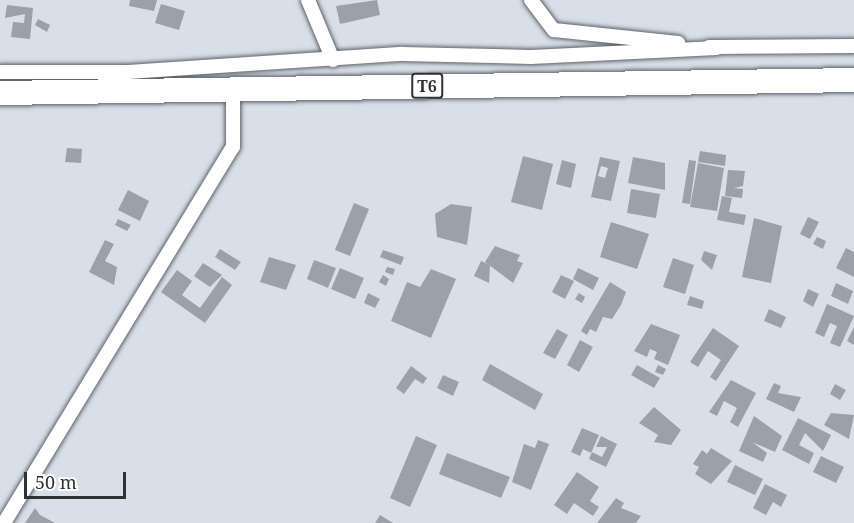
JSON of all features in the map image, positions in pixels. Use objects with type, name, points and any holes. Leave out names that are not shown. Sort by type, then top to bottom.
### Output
[{"type":"highway","name":"T6","points":[[0,93],[854,80]]},
{"type":"street","points":[[308,0],[333,60]]},
{"type":"street","points":[[531,0],[554,30],[717,48]]},
{"type":"street","points":[[0,72],[128,72],[333,60],[854,46]]},
{"type":"street","points":[[4,523],[233,147],[233,89]]},
{"type":"street","points":[[0,512],[15,506]]},
{"type":"building","points":[[130,0],[157,0],[154,11],[129,6]]},
{"type":"building","points":[[377,0],[380,15],[340,24],[336,6]]},
{"type":"building","points":[[161,4],[185,11],[179,30],[155,23]]},
{"type":"building","points":[[7,5],[33,8],[30,39],[11,37],[13,22],[24,23],[25,14],[5,18]]},
{"type":"building","points":[[38,19],[50,25],[47,32],[35,25]]},
{"type":"building","points":[[67,148],[82,149],[81,163],[65,162]]},
{"type":"building","points":[[700,151],[726,155],[725,166],[698,162]]},
{"type":"building","points":[[523,156],[553,164],[542,210],[511,202]]},
{"type":"building","points":[[600,157],[620,161],[611,201],[591,197]],"holes":[[[601,166],[608,168],[605,178],[598,176]]]},
{"type":"building","points":[[633,157],[665,163],[665,190],[628,183]]},
{"type":"building","points":[[562,160],[576,164],[571,188],[556,184]]},
{"type":"building","points":[[689,160],[696,161],[690,204],[682,203]]},
{"type":"building","points":[[698,163],[724,168],[717,211],[690,207]]},
{"type":"building","points":[[728,170],[745,171],[743,186],[734,188],[743,189],[742,198],[725,196]]},
{"type":"building","points":[[631,189],[660,194],[656,218],[627,213]]},
{"type":"building","points":[[128,190],[149,201],[140,221],[118,210]]},
{"type":"building","points":[[722,196],[732,198],[729,212],[746,215],[744,225],[717,220]]},
{"type":"building","points":[[354,203],[369,209],[350,256],[335,250]]},
{"type":"building","points":[[451,204],[472,207],[467,245],[437,237],[435,214]]},
{"type":"building","points":[[808,217],[819,222],[810,239],[800,234]]},
{"type":"building","points":[[754,218],[782,226],[771,283],[742,277]]},
{"type":"building","points":[[118,219],[131,225],[127,231],[115,225]]},
{"type":"building","points":[[611,222],[649,234],[637,269],[600,257]]},
{"type":"building","points":[[817,237],[826,241],[823,249],[813,244]]},
{"type":"building","points":[[105,240],[114,244],[105,261],[117,267],[114,285],[89,272]]},
{"type":"building","points":[[495,246],[520,255],[517,261],[523,263],[513,283],[485,262]]},
{"type":"building","points":[[846,248],[854,252],[854,277],[836,268]]},
{"type":"building","points":[[220,249],[241,262],[235,270],[215,257]]},
{"type":"building","points":[[383,250],[404,257],[401,265],[380,257]]},
{"type":"building","points":[[704,251],[717,255],[712,270],[701,260]]},
{"type":"building","points":[[269,257],[296,265],[286,290],[260,282]]},
{"type":"building","points":[[673,258],[694,265],[685,294],[663,287]]},
{"type":"building","points":[[314,260],[336,268],[328,288],[307,279]]},
{"type":"building","points":[[481,261],[490,265],[489,283],[474,276]]},
{"type":"building","points":[[203,263],[222,275],[210,287],[194,276]]},
{"type":"building","points":[[387,267],[395,269],[393,275],[385,272]]},
{"type":"building","points":[[340,268],[364,278],[355,299],[331,289]]},
{"type":"building","points":[[578,268],[599,278],[593,290],[573,279]]},
{"type":"building","points":[[431,269],[456,279],[431,338],[391,321],[407,282],[420,287]]},
{"type":"building","points":[[177,270],[192,281],[182,295],[200,308],[222,277],[232,285],[205,323],[161,292]]},
{"type":"building","points":[[383,275],[389,279],[386,286],[379,282]]},
{"type":"building","points":[[561,275],[574,281],[565,299],[552,292]]},
{"type":"building","points":[[610,282],[626,292],[621,305],[612,319],[603,317],[596,332],[590,329],[587,335],[581,331]]},
{"type":"building","points":[[836,283],[853,291],[848,304],[831,296]]},
{"type":"building","points":[[808,289],[819,294],[813,307],[803,301]]},
{"type":"building","points":[[368,293],[380,299],[375,308],[364,303]]},
{"type":"building","points":[[579,293],[585,297],[582,303],[575,299]]},
{"type":"building","points":[[690,296],[704,301],[702,309],[687,305]]},
{"type":"building","points":[[827,304],[854,316],[840,347],[830,343],[837,326],[830,323],[824,337],[815,333]]},
{"type":"building","points":[[769,309],[786,317],[781,328],[764,321]]},
{"type":"building","points":[[651,324],[680,335],[668,365],[654,359],[657,352],[650,349],[647,357],[634,351]]},
{"type":"building","points":[[854,327],[854,345],[847,341]]},
{"type":"building","points":[[713,328],[739,346],[716,381],[710,377],[721,360],[708,351],[698,367],[690,362]]},
{"type":"building","points":[[557,329],[568,335],[555,359],[543,353]]},
{"type":"building","points":[[580,340],[593,347],[579,372],[567,365]]},
{"type":"building","points":[[490,364],[543,394],[535,410],[482,380]]},
{"type":"building","points":[[637,365],[660,378],[654,388],[631,375]]},
{"type":"building","points":[[658,365],[666,369],[663,375],[655,372]]},
{"type":"building","points":[[411,366],[427,378],[423,384],[415,379],[404,394],[396,388]]},
{"type":"building","points":[[443,375],[459,382],[453,396],[437,388]]},
{"type":"building","points":[[731,380],[756,393],[738,427],[730,422],[737,408],[724,401],[717,416],[709,412]]},
{"type":"building","points":[[774,383],[781,386],[778,393],[801,397],[794,412],[766,399]]},
{"type":"building","points":[[835,384],[846,390],[840,400],[830,394]]},
{"type":"building","points":[[654,407],[681,430],[671,445],[654,442],[658,435],[639,423]]},
{"type":"building","points":[[831,413],[854,415],[849,439],[824,425]]},
{"type":"building","points":[[754,416],[782,436],[775,452],[752,442],[767,453],[763,462],[739,451]]},
{"type":"building","points":[[798,418],[831,435],[823,451],[805,433],[799,445],[814,453],[809,464],[782,450]]},
{"type":"building","points":[[582,428],[599,435],[591,453],[583,449],[580,456],[571,452]]},
{"type":"building","points":[[416,436],[437,445],[410,507],[390,498]]},
{"type":"building","points":[[601,436],[617,444],[606,467],[589,459],[592,452],[602,457],[607,447],[596,447]]},
{"type":"building","points":[[538,440],[549,444],[531,490],[512,482],[524,444],[535,448]]},
{"type":"building","points":[[711,448],[732,461],[711,484],[695,474],[699,467],[693,464],[702,450],[707,454]]},
{"type":"building","points":[[447,453],[510,477],[501,498],[439,474]]},
{"type":"building","points":[[821,456],[844,467],[836,483],[813,472]]},
{"type":"building","points":[[735,465],[763,479],[755,495],[727,482]]},
{"type":"building","points":[[577,472],[599,487],[590,501],[599,507],[593,516],[574,503],[567,514],[554,505]]},
{"type":"building","points":[[765,484],[787,495],[781,507],[773,502],[766,515],[753,508]]},
{"type":"building","points":[[616,498],[624,503],[621,508],[641,516],[636,523],[597,523]]},
{"type":"building","points":[[35,508],[40,515],[55,523],[25,523]]},
{"type":"building","points":[[380,515],[393,523],[375,523]]}]
